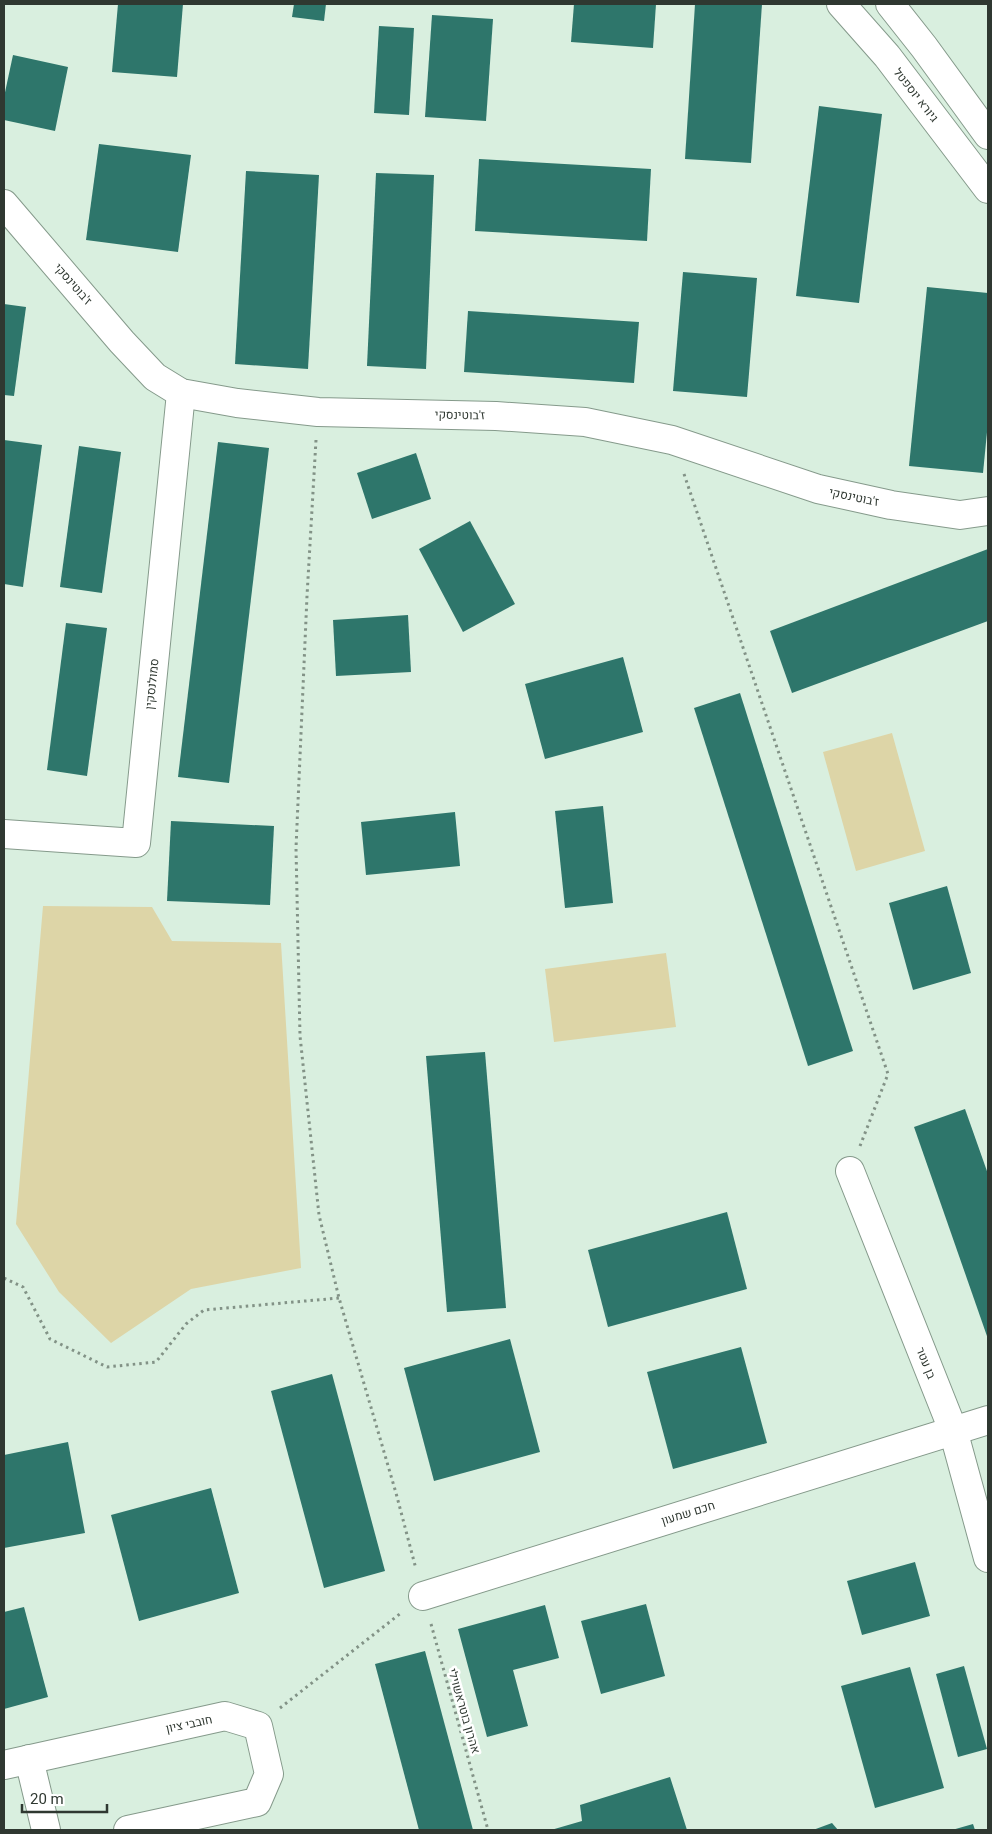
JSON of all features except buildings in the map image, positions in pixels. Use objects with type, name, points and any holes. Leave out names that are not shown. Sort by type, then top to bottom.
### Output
[{"type":"street","name":"גיורא יוספטל","points":[[841,4],[887,56],[988,189]]},
{"type":"street","points":[[890,4],[988,135]]},
{"type":"street","name":"ז'בוטינסקי","points":[[4,204],[128,349],[155,377],[181,393],[237,403],[318,412],[496,416],[584,422],[672,440],[818,489],[891,505],[960,515],[988,511]]},
{"type":"street","name":"סמולנסקין","points":[[4,834],[136,843],[181,393]]},
{"type":"street","name":"בן עטר","points":[[850,1171],[952,1430],[988,1558]]},
{"type":"street","name":"חכם שמעון","points":[[423,1596],[988,1420]]},
{"type":"street","name":"חובבי ציון","points":[[46,1830],[16,1762],[225,1716],[258,1726]]},
{"type":"street","points":[[128,1830],[257,1802],[269,1774],[258,1726]]},
{"type":"path","name":"אהרון בוטראשוילי","points":[[318,412],[307,596],[296,848],[300,1026],[319,1215],[339,1298],[396,1493],[488,1830]]},
{"type":"path","points":[[672,440],[888,1074],[850,1171]]},
{"type":"path","points":[[4,1278],[22,1287],[50,1339],[107,1367],[156,1362],[186,1324],[204,1310],[339,1298]]},
{"type":"path","points":[[258,1726],[423,1596]]},
{"type":"shaded area","points":[[892,733],[925,851],[856,871],[823,752]]},
{"type":"shaded area","points":[[43,906],[152,907],[172,941],[281,943],[301,1268],[191,1289],[111,1343],[59,1292],[16,1224]]},
{"type":"shaded area","points":[[666,953],[676,1027],[554,1042],[545,969]]}]
